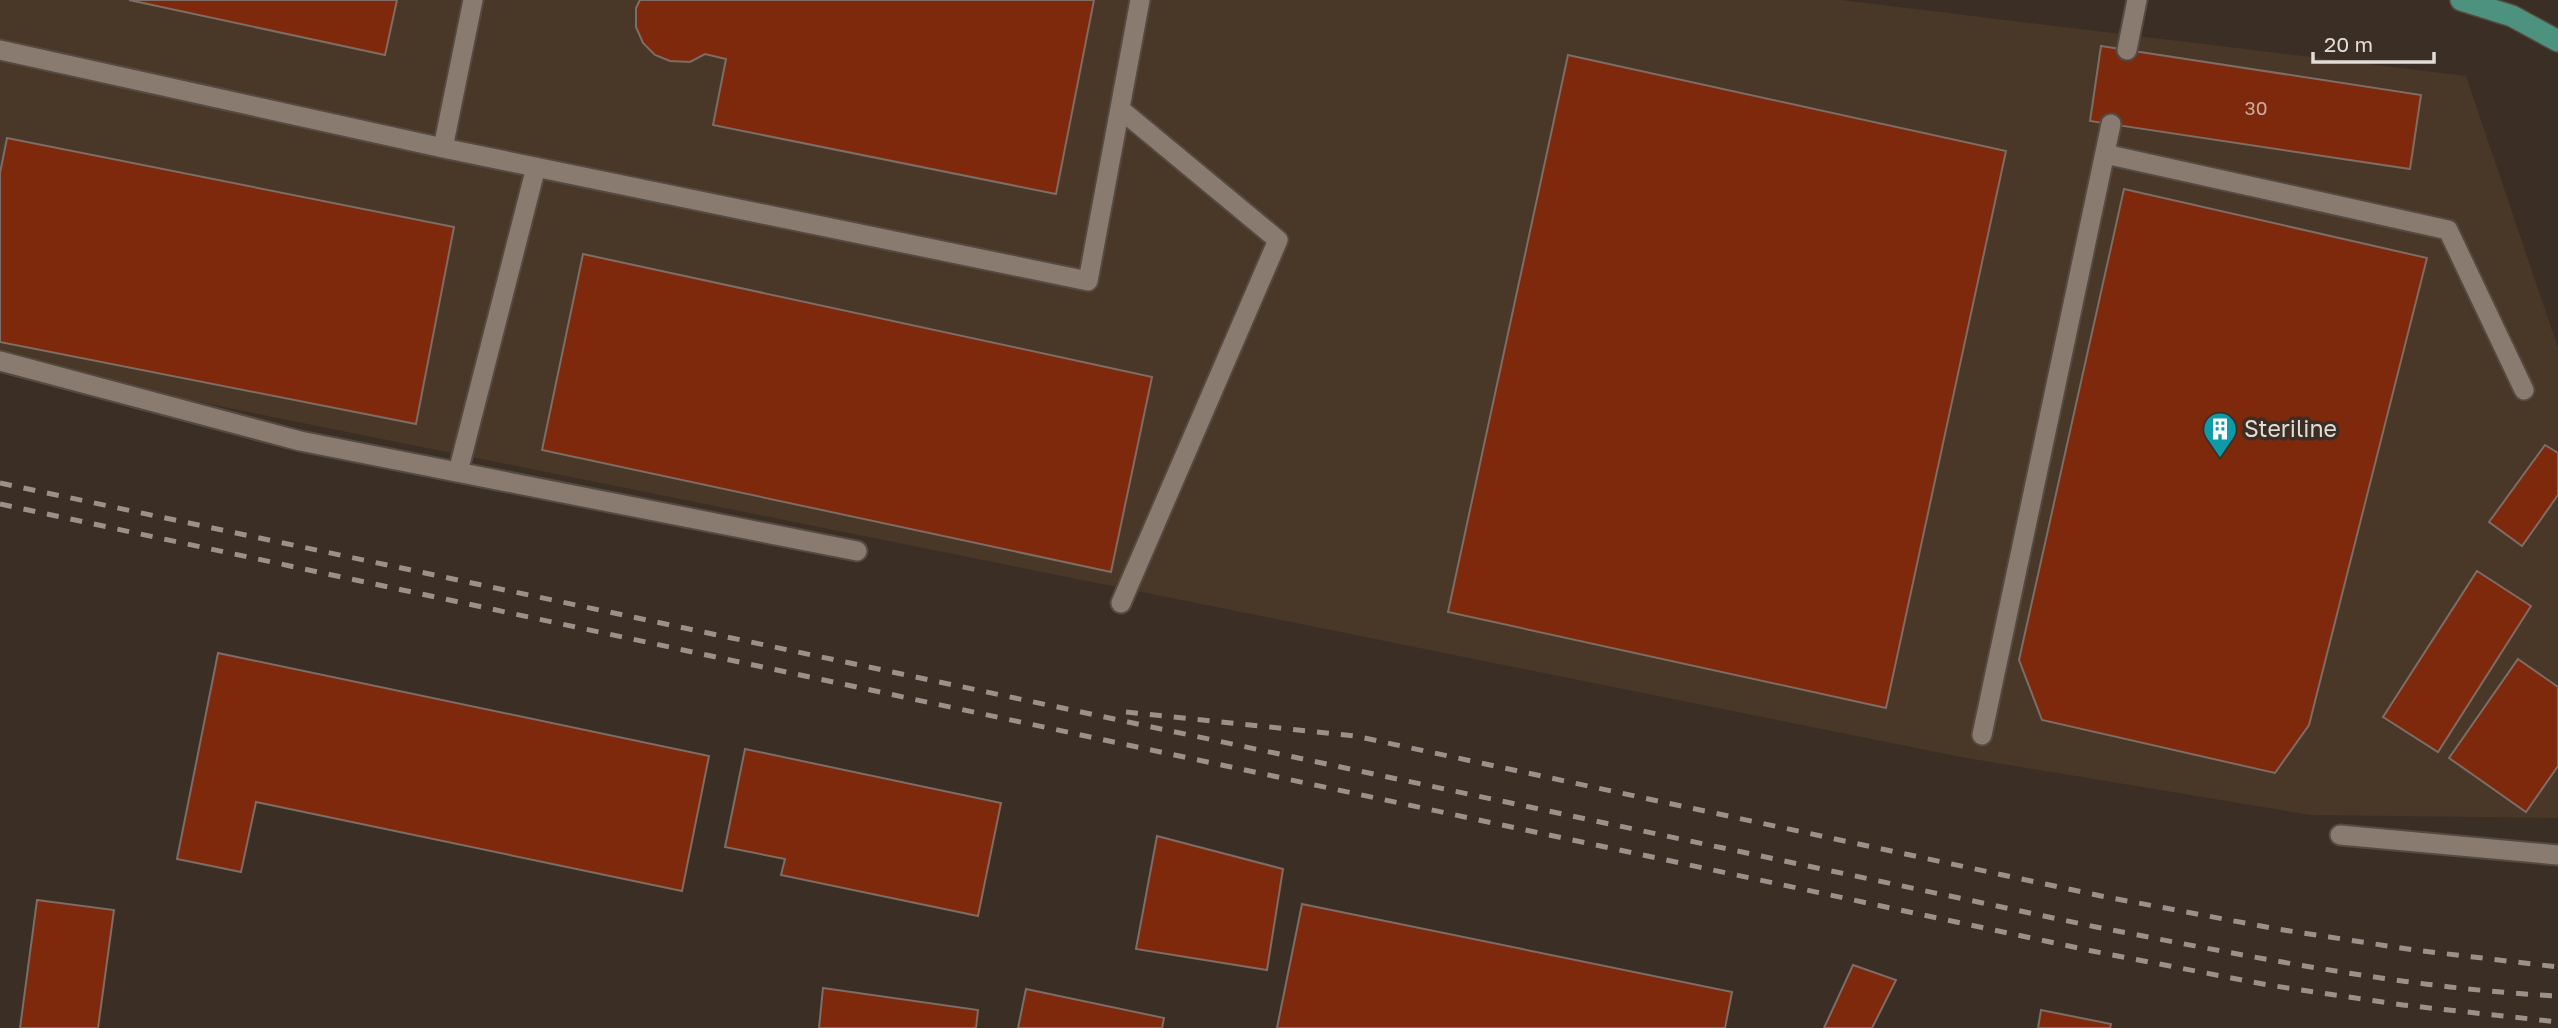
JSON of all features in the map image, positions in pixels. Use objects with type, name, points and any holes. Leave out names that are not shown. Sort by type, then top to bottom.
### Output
[{"type":"main road","points":[[2461,0],[2512,16],[2558,41]]},
{"type":"lane","points":[[443,148],[473,0]]},
{"type":"lane","points":[[0,50],[443,148],[1088,281],[1140,0]]},
{"type":"lane","points":[[2127,50],[2137,0]]},
{"type":"lane","points":[[1120,110],[1278,240],[1121,603]]},
{"type":"lane","points":[[1982,735],[2112,124]]},
{"type":"lane","points":[[2105,154],[2448,230],[2524,390]]},
{"type":"lane","points":[[458,472],[536,167]]},
{"type":"lane","points":[[0,361],[300,441],[857,551]]},
{"type":"lane","points":[[2340,835],[2558,855]]},
{"type":"shaded area","points":[[0,0],[1841,0],[2466,76],[2558,348],[2558,818],[2310,815],[1961,757],[0,362]]},
{"type":"building","points":[[129,0],[397,0],[385,55]]},
{"type":"building","points":[[640,0],[1094,0],[1056,194],[713,125],[726,59],[705,54],[690,62],[670,61],[655,55],[643,43],[636,27],[636,8]]},
{"type":"building","points":[[2101,46],[2421,95],[2410,169],[2090,121]]},
{"type":"building","points":[[1568,55],[2006,151],[1886,708],[1448,612]]},
{"type":"building","points":[[7,138],[454,227],[416,424],[0,342],[0,173]]},
{"type":"building","name":"Steriline","points":[[2124,189],[2427,258],[2309,725],[2275,773],[2042,720],[2019,660]]},
{"type":"building","points":[[583,254],[1152,377],[1111,572],[542,450]]},
{"type":"building","points":[[2545,445],[2558,453],[2558,495],[2522,546],[2489,522]]},
{"type":"building","points":[[2477,571],[2531,606],[2438,752],[2383,717]]},
{"type":"building","points":[[218,653],[709,756],[682,891],[256,802],[241,872],[177,859]]},
{"type":"building","points":[[2518,659],[2558,687],[2558,766],[2526,812],[2449,758]]},
{"type":"building","points":[[745,749],[1001,803],[978,916],[781,875],[785,859],[725,847]]},
{"type":"building","points":[[1157,836],[1283,869],[1267,970],[1136,949]]},
{"type":"building","points":[[37,900],[114,910],[98,1028],[20,1028]]},
{"type":"building","points":[[1302,904],[1732,992],[1725,1028],[1277,1028]]},
{"type":"building","points":[[1853,965],[1896,980],[1872,1028],[1824,1028]]},
{"type":"building","points":[[823,988],[978,1010],[976,1028],[819,1028]]},
{"type":"building","points":[[1026,989],[1164,1018],[1162,1028],[1018,1028]]},
{"type":"building","points":[[2041,1010],[2111,1024],[2110,1028],[2038,1028]]},
{"type":"railway","points":[[0,483],[2096,927],[2383,978],[2558,996]]},
{"type":"railway","points":[[0,504],[2092,951],[2268,985],[2403,1005],[2558,1022]]},
{"type":"railway","points":[[1126,712],[1355,736],[2101,896],[2277,929],[2414,950],[2558,967]]},
{"type":"place","name":"Steriline","points":[[2220,459]]}]
